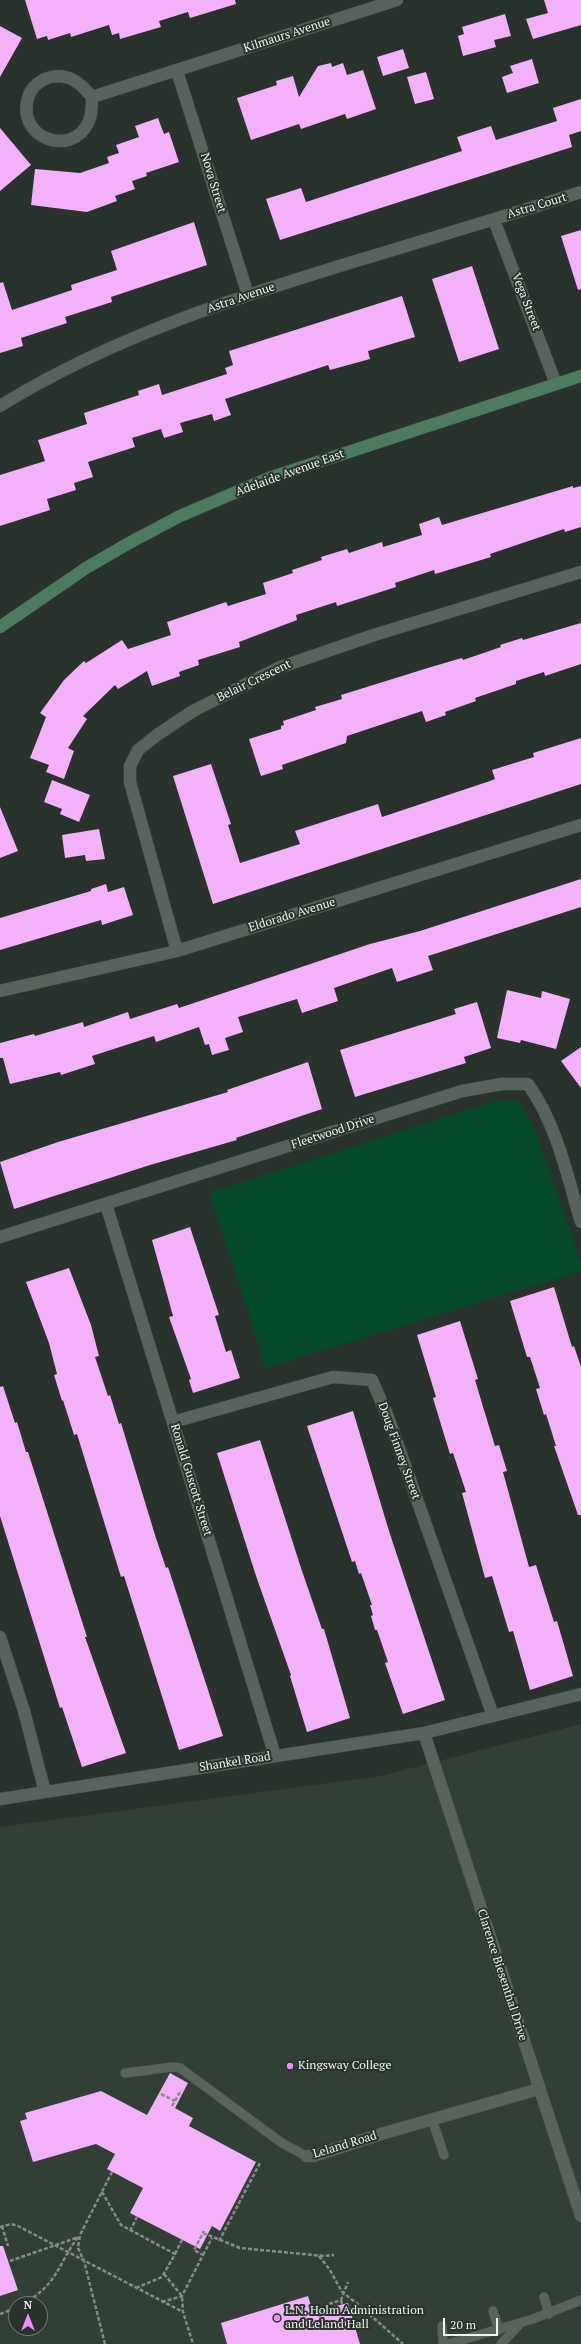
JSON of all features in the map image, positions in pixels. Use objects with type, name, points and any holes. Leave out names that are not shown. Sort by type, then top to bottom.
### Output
[{"type":"main road","name":"Adelaide Avenue East","points":[[0,627],[86,568],[180,516],[269,478],[581,376]]},
{"type":"street","name":"Kilmaurs Avenue","points":[[92,97],[397,0]]},
{"type":"street","name":"Nova Street","points":[[177,71],[248,295]]},
{"type":"street","points":[[57,76],[68,77],[77,81],[92,97],[89,120],[84,130],[76,136],[66,140],[49,140],[35,132],[29,123],[26,113],[26,102],[30,92],[37,83],[46,78],[57,76]]},
{"type":"street","name":"Astra Court","points":[[494,220],[581,192]]},
{"type":"street","name":"Astra Avenue","points":[[0,406],[32,386],[148,330],[248,295],[494,220]]},
{"type":"street","name":"Vega Street","points":[[494,220],[556,384]]},
{"type":"street","name":"Belair Crescent","points":[[177,951],[130,782],[130,766],[138,750],[157,735],[193,711],[278,668],[325,650],[581,572]]},
{"type":"street","name":"Eldorado Avenue","points":[[0,991],[177,951],[581,826]]},
{"type":"street","name":"Fleetwood Drive","points":[[0,1237],[462,1090],[502,1084],[528,1084],[550,1122],[581,1222]]},
{"type":"street","name":"Ronald Guscott Street","points":[[106,1204],[275,1756]]},
{"type":"street","name":"Doug Finney Street","points":[[173,1422],[333,1377],[372,1380],[390,1424],[492,1716]]},
{"type":"street","points":[[0,1637],[24,1711],[44,1792],[0,1799]]},
{"type":"street","name":"Shankel Road","points":[[44,1792],[424,1733],[581,1694]]},
{"type":"street","name":"Clarence Biesenthal Drive","points":[[424,1733],[581,2216]]},
{"type":"street","name":"Leland Road","points":[[306,2156],[314,2156],[432,2119],[539,2089]]},
{"type":"lane","name":"Leland Road","points":[[125,2073],[174,2067],[180,2068],[282,2143],[306,2156]]},
{"type":"lane","points":[[432,2119],[444,2156]]},
{"type":"lane","points":[[544,2297],[549,2314]]},
{"type":"lane","points":[[448,2344],[525,2322],[549,2314],[581,2300]]},
{"type":"lane","points":[[493,2311],[499,2330]]},
{"type":"lane","points":[[500,2344],[513,2330],[525,2322]]},
{"type":"lane","points":[[442,2326],[443,2344]]},
{"type":"path","points":[[172,2106],[181,2090]]},
{"type":"path","points":[[161,2094],[175,2101]]},
{"type":"path","points":[[219,2241],[260,2163]]},
{"type":"path","points":[[34,2296],[46,2287],[69,2253],[80,2235],[112,2172]]},
{"type":"path","points":[[102,2192],[116,2221],[130,2231],[175,2254]]},
{"type":"path","points":[[130,2231],[137,2217]]},
{"type":"path","points":[[8,2246],[1,2226],[11,2224],[18,2226],[161,2302],[183,2312]]},
{"type":"path","points":[[203,2255],[194,2250],[203,2232],[212,2238],[240,2248],[334,2255]]},
{"type":"path","points":[[10,2261],[54,2245],[68,2242],[80,2235]]},
{"type":"path","points":[[80,2235],[78,2248],[84,2261],[105,2344]]},
{"type":"path","points":[[193,2344],[183,2312],[182,2296],[212,2238]]},
{"type":"path","points":[[135,2288],[164,2274],[182,2240]]},
{"type":"path","points":[[319,2255],[345,2295],[359,2305],[403,2344]]},
{"type":"path","points":[[164,2274],[182,2296]]},
{"type":"path","points":[[321,2323],[319,2312],[329,2304],[341,2300],[345,2295],[348,2282]]},
{"type":"path","points":[[161,2302],[182,2296]]},
{"type":"path","points":[[341,2300],[342,2304]]},
{"type":"shaded area","name":"Kingsway College","points":[[581,1724],[581,2344],[0,2344],[0,1827],[381,1776]]},
{"type":"green space","points":[[499,1100],[519,1102],[534,1126],[581,1262],[581,1271],[266,1368],[209,1193]]},
{"type":"building","points":[[25,0],[235,0],[236,4],[190,18],[188,12],[159,21],[161,27],[120,39],[119,33],[112,35],[109,25],[71,37],[70,33],[48,40],[47,36],[37,39]]},
{"type":"building","points":[[544,0],[581,0],[581,25],[533,39],[526,19],[548,13]]},
{"type":"building","points":[[505,14],[511,36],[494,40],[496,47],[463,56],[458,36],[464,34],[462,27]]},
{"type":"building","points":[[0,26],[22,38],[0,77]]},
{"type":"building","points":[[403,49],[409,68],[383,76],[377,57]]},
{"type":"building","points":[[532,59],[539,83],[507,93],[502,77],[513,73],[510,66]]},
{"type":"building","points":[[331,63],[332,67],[343,63],[347,75],[363,70],[376,109],[347,119],[345,114],[301,129],[299,124],[251,140],[237,98],[277,85],[276,81],[293,76],[299,97],[318,66]]},
{"type":"building","points":[[426,72],[434,99],[415,104],[407,77]]},
{"type":"building","points":[[581,99],[581,131],[569,135],[572,147],[280,240],[266,199],[301,188],[306,202],[462,151],[457,137],[491,126],[496,140],[557,121],[553,108]]},
{"type":"building","points":[[158,118],[164,134],[169,132],[179,162],[146,173],[147,176],[132,181],[135,189],[115,196],[117,201],[87,212],[31,205],[35,169],[80,173],[109,163],[107,157],[119,153],[116,145],[139,137],[135,126]]},
{"type":"building","points":[[0,128],[31,165],[0,191]]},
{"type":"building","points":[[194,222],[207,265],[111,297],[112,302],[65,317],[67,323],[21,338],[23,346],[0,353],[0,283],[3,282],[12,310],[72,290],[71,285],[117,270],[111,251]]},
{"type":"building","points":[[581,230],[581,289],[578,290],[561,236]]},
{"type":"building","points":[[472,266],[499,349],[459,362],[432,279]]},
{"type":"building","points":[[402,296],[415,337],[368,351],[370,359],[330,370],[328,365],[225,399],[231,415],[214,421],[212,414],[180,423],[183,432],[164,438],[161,429],[132,438],[135,447],[88,462],[93,477],[74,483],[76,490],[47,499],[50,510],[0,526],[0,475],[45,461],[38,440],[87,424],[84,413],[139,395],[138,391],[159,384],[162,395],[227,374],[225,368],[233,365],[229,351]]},
{"type":"building","points":[[573,486],[573,488],[581,486],[581,527],[565,532],[564,529],[490,554],[491,557],[435,574],[434,570],[395,583],[396,587],[337,606],[336,602],[296,615],[297,620],[239,642],[240,647],[198,660],[199,665],[179,672],[180,676],[152,686],[147,671],[118,689],[115,685],[83,716],[87,719],[68,748],[74,751],[64,779],[46,772],[49,765],[30,758],[46,717],[40,713],[64,680],[84,661],[86,663],[122,640],[128,649],[171,635],[167,622],[226,602],[228,606],[266,594],[263,583],[293,573],[292,570],[322,560],[321,557],[347,549],[349,553],[382,542],[383,547],[422,535],[419,524],[439,517],[442,525]]},
{"type":"building","points":[[581,623],[581,664],[545,676],[544,672],[516,681],[516,684],[475,698],[476,701],[445,712],[446,715],[426,722],[422,711],[347,736],[346,743],[282,765],[283,769],[261,776],[249,739],[281,729],[281,726],[284,725],[283,721],[316,710],[315,707],[342,699],[341,695],[462,658],[463,660],[522,638],[523,640]]},
{"type":"building","points":[[581,738],[581,784],[213,904],[173,776],[211,764],[231,824],[228,825],[240,863],[300,844],[295,831],[378,804],[382,817],[490,781],[495,779],[492,770],[534,757],[533,753]]},
{"type":"building","points":[[52,780],[90,795],[79,822],[60,814],[62,809],[44,802]]},
{"type":"building","points":[[0,807],[18,851],[0,858]]},
{"type":"building","points":[[99,829],[105,859],[86,861],[85,855],[65,858],[62,835]]},
{"type":"building","points":[[581,879],[581,907],[428,956],[433,970],[397,982],[392,968],[334,988],[338,1001],[302,1013],[297,999],[238,1017],[243,1032],[225,1038],[229,1050],[212,1055],[209,1044],[205,1045],[199,1027],[156,1042],[154,1036],[92,1056],[95,1064],[61,1075],[60,1072],[10,1084],[3,1058],[0,1058],[0,1043],[34,1034],[35,1036],[83,1022],[84,1027],[128,1012],[130,1019],[177,1004],[179,1008],[370,944],[420,931]]},
{"type":"building","points":[[106,884],[108,892],[124,887],[133,915],[102,925],[101,920],[0,950],[0,918],[91,891],[91,889]]},
{"type":"building","points":[[507,990],[541,998],[542,991],[570,999],[556,1049],[521,1040],[520,1043],[497,1038]]},
{"type":"building","points":[[477,1002],[491,1048],[464,1057],[466,1063],[355,1097],[340,1050],[456,1014],[454,1009]]},
{"type":"building","points":[[581,1047],[581,1088],[561,1061]]},
{"type":"building","points":[[308,1062],[322,1109],[236,1138],[237,1140],[150,1165],[14,1209],[0,1162],[58,1142],[228,1092],[227,1090]]},
{"type":"building","points":[[190,1227],[219,1315],[215,1316],[226,1352],[231,1350],[240,1378],[193,1393],[189,1380],[191,1379],[169,1317],[173,1316],[152,1240]]},
{"type":"building","points":[[69,1268],[91,1325],[99,1356],[95,1357],[108,1396],[110,1395],[119,1424],[121,1423],[155,1535],[166,1568],[168,1567],[223,1736],[179,1750],[124,1576],[121,1577],[77,1434],[74,1435],[63,1400],[62,1401],[54,1375],[57,1374],[49,1343],[26,1282]]},
{"type":"building","points":[[554,1287],[572,1347],[574,1346],[581,1367],[581,1515],[578,1515],[554,1446],[556,1446],[546,1414],[544,1415],[536,1389],[540,1388],[530,1357],[527,1357],[510,1301]]},
{"type":"building","points":[[460,1321],[478,1379],[475,1380],[495,1446],[499,1445],[507,1471],[503,1472],[529,1567],[536,1565],[554,1622],[557,1621],[573,1676],[530,1690],[513,1631],[509,1632],[492,1576],[485,1578],[462,1493],[466,1492],[453,1453],[450,1454],[433,1398],[436,1397],[417,1335]]},
{"type":"building","points":[[3,1386],[15,1423],[17,1422],[26,1452],[28,1452],[87,1637],[85,1637],[126,1753],[82,1767],[62,1707],[60,1708],[0,1516],[0,1387]]},
{"type":"building","points":[[353,1411],[389,1531],[445,1700],[403,1714],[385,1663],[388,1662],[371,1616],[373,1615],[370,1605],[372,1605],[361,1573],[359,1574],[355,1561],[352,1562],[307,1426]]},
{"type":"building","points":[[260,1440],[301,1568],[322,1629],[324,1629],[350,1718],[307,1732],[290,1676],[291,1675],[256,1576],[217,1453]]},
{"type":"building","points":[[170,2073],[188,2083],[175,2108],[193,2118],[189,2126],[256,2162],[220,2231],[212,2226],[200,2249],[130,2213],[143,2188],[107,2169],[115,2154],[96,2144],[33,2162],[20,2121],[27,2119],[25,2113],[101,2091],[147,2115]]},
{"type":"building","points":[[0,2246],[3,2246],[18,2290],[0,2296]]},
{"type":"building","name":"L.N. Holm Administration and Leland Hall","points":[[308,2296],[313,2312],[348,2303],[360,2344],[227,2344],[221,2323]]},
{"type":"place","name":"Kingsway College","points":[[290,2066]]},
{"type":"place","name":"L.N. Holm Administration and Leland Hall","points":[[277,2318]]}]
